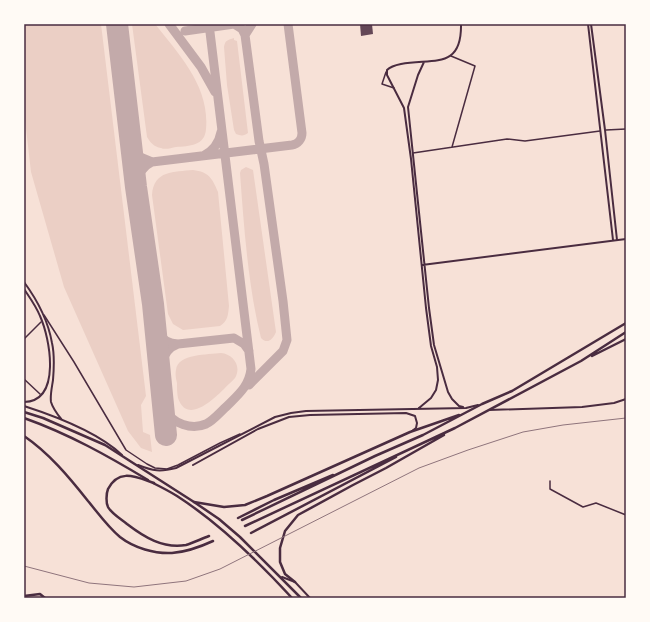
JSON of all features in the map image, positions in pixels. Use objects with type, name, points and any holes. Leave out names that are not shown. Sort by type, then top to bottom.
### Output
[{"type":"main road","points":[[418,409],[431,398],[436,390],[438,380],[437,367],[431,346],[411,159],[404,108],[387,74],[387,70],[393,66],[443,60],[451,56],[456,51],[460,37],[461,24]]},
{"type":"main road","points":[[590,24],[605,130],[617,240]]},
{"type":"main road","points":[[590,24],[613,240]]},
{"type":"main road","points":[[424,62],[418,75],[408,107],[434,345],[448,392],[452,400],[459,406],[466,408]]},
{"type":"main road","points":[[422,265],[626,239]]},
{"type":"main road","points":[[24,282],[44,314],[51,338],[54,358],[52,403],[56,412],[63,421]]},
{"type":"main road","points":[[24,289],[33,301],[42,321],[49,344],[50,368],[47,387],[41,395],[37,399],[24,402]]},
{"type":"main road","points":[[238,518],[274,500],[423,435],[482,404],[512,391],[626,323]]},
{"type":"main road","points":[[581,361],[626,332]]},
{"type":"main road","points":[[310,598],[285,574],[280,562],[280,548],[285,531],[291,522],[298,516],[308,509],[386,468],[488,410],[581,361],[626,340]]},
{"type":"main road","points":[[488,410],[582,407],[614,403],[626,399]]},
{"type":"main road","points":[[24,406],[63,421],[108,444],[128,461],[151,470],[165,471],[188,462],[276,417],[291,413],[306,411],[466,408],[482,404]]},
{"type":"main road","points":[[24,412],[43,418],[105,445],[194,502],[219,519],[240,537],[282,577],[301,598]]},
{"type":"main road","points":[[194,502],[224,507],[245,505],[410,432],[469,412]]},
{"type":"main road","points":[[193,465],[258,430],[289,417],[310,415],[406,413],[415,416],[417,419],[416,428],[410,432]]},
{"type":"main road","points":[[24,418],[65,434],[100,451],[177,496],[214,523],[292,598]]},
{"type":"main road","points":[[245,526],[455,428]]},
{"type":"main road","points":[[24,436],[51,458],[108,525],[121,538],[151,552],[171,553],[195,549],[213,541]]},
{"type":"main road","points":[[251,533],[433,438]]},
{"type":"main road","points":[[242,520],[375,456]]},
{"type":"main road","points":[[154,483],[136,477],[126,476],[117,478],[107,492],[108,508],[145,537],[156,543],[185,545],[209,536]]},
{"type":"main road","points":[[282,577],[295,582]]},
{"type":"main road","points":[[24,596],[40,594],[45,598]]},
{"type":"street","points":[[451,56],[475,66],[452,147]]},
{"type":"street","points":[[387,70],[382,84],[394,88]]},
{"type":"street","points":[[605,130],[626,129]]},
{"type":"street","points":[[413,153],[507,139],[525,142],[601,131]]},
{"type":"street","points":[[44,314],[126,450],[147,464],[155,468],[167,469],[220,442],[252,429]]},
{"type":"street","points":[[24,339],[42,321]]},
{"type":"street","points":[[24,379],[41,395]]},
{"type":"street","points":[[550,480],[550,488],[583,507],[596,503],[626,515]]},
{"type":"shaded area","points":[[24,24],[101,24],[146,396],[141,405],[143,432],[150,435],[152,452],[141,448],[128,431],[64,287],[31,172],[24,111]]},
{"type":"shaded area","points":[[132,24],[155,24],[183,59],[198,85],[206,114],[206,129],[203,139],[196,144],[164,149],[154,145],[147,137]]},
{"type":"shaded area","points":[[234,38],[234,40],[237,41],[248,133],[245,135],[236,134],[234,130],[227,85],[224,45],[228,40]]},
{"type":"shaded area","points":[[246,167],[253,170],[276,332],[272,339],[268,341],[261,338],[250,277],[240,173],[241,170]]},
{"type":"shaded area","points":[[193,170],[203,172],[209,176],[218,192],[229,306],[226,320],[220,326],[183,330],[173,324],[168,314],[152,195],[157,181],[161,177],[172,172]]},
{"type":"shaded area","points":[[221,353],[233,358],[235,361],[237,365],[237,374],[235,378],[220,393],[201,407],[194,410],[182,406],[177,393],[176,370],[178,364],[182,360],[194,356]]},
{"type":"building","points":[[360,24],[372,24],[373,34],[361,36]]},
{"type":"taxiway","points":[[169,24],[201,67],[215,92]]},
{"type":"taxiway","points":[[153,304],[155,325],[160,336],[170,343],[178,344],[171,347],[162,364],[161,385],[164,406],[169,415],[178,422],[189,426],[201,426],[206,424],[236,398],[246,385],[251,369],[209,24]]},
{"type":"taxiway","points":[[234,24],[242,29],[245,35],[283,301],[287,340],[283,351],[249,385]]},
{"type":"taxiway","points":[[185,31],[234,24]]},
{"type":"taxiway","points":[[245,35],[252,24]]},
{"type":"taxiway","points":[[152,162],[292,145],[299,141],[302,133],[288,24]]},
{"type":"taxiway","points":[[203,156],[210,152],[215,146],[219,140],[221,132]]},
{"type":"taxiway","points":[[131,146],[140,157],[152,162],[145,166],[140,172],[136,187]]},
{"type":"taxiway","points":[[178,344],[234,338],[244,344],[249,351]]},
{"type":"runway","points":[[117,24],[136,187],[153,304],[166,435]]},
{"type":"railway","points":[[24,566],[89,583],[134,587],[186,581],[220,569],[419,468],[523,432],[563,425],[626,418]]}]
